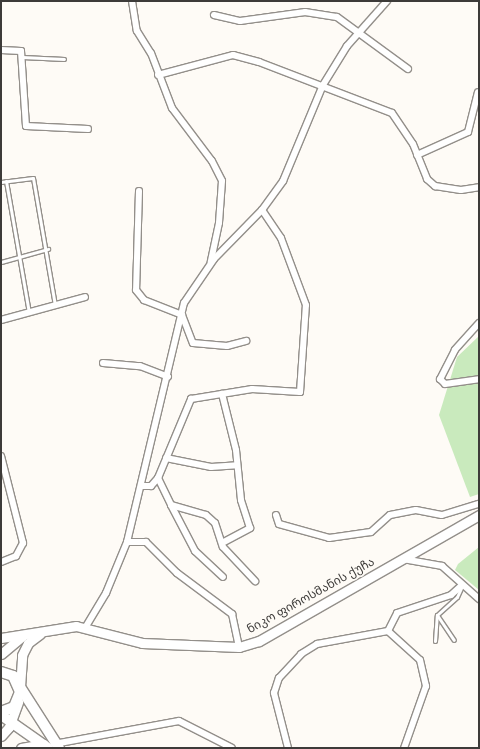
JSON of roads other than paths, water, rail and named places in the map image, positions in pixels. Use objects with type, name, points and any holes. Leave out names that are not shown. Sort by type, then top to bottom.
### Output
[{"type":"highway","points":[[3,672],[20,687],[52,746]]},
{"type":"highway","points":[[20,687],[18,702],[1,714],[52,746]]},
{"type":"main road","name":"ნიკო ფიროსმანის ქუჩა","points":[[1,638],[85,628],[142,643],[238,647],[259,641],[479,515]]},
{"type":"main road","points":[[20,687],[22,655],[28,643],[43,632]]},
{"type":"main road","points":[[1,654],[24,635]]},
{"type":"main road","points":[[1,736],[12,721],[18,702]]},
{"type":"main road","points":[[21,748],[52,746]]},
{"type":"street","points":[[132,1],[137,31],[151,53],[158,75],[172,108],[212,161],[222,181],[219,223],[211,263]]},
{"type":"street","points":[[85,628],[106,593],[127,542],[168,377],[184,303],[211,263],[262,210],[283,181],[323,85],[360,31],[387,1]]},
{"type":"street","points":[[214,15],[240,21],[305,12],[337,17],[360,31],[408,69]]},
{"type":"street","points":[[1,50],[21,51],[26,126],[88,129]]},
{"type":"street","points":[[158,75],[233,55],[323,85],[392,113],[417,155],[427,179],[435,186],[461,190],[479,187]]},
{"type":"street","points":[[417,155],[468,132],[478,92]]},
{"type":"street","points":[[139,191],[136,290],[144,300],[182,315],[193,343],[227,346],[246,341]]},
{"type":"street","points":[[142,486],[150,486],[158,478],[191,399],[252,389],[300,392],[306,305],[281,238],[262,210]]},
{"type":"street","points":[[1,320],[30,314],[85,297]]},
{"type":"street","points":[[479,323],[454,350],[440,379],[444,384],[479,380]]},
{"type":"street","points":[[103,363],[140,366],[168,377]]},
{"type":"street","points":[[222,394],[237,465],[241,500],[250,528],[222,543]]},
{"type":"street","points":[[1,456],[23,543],[16,556],[1,562]]},
{"type":"street","points":[[166,458],[211,467],[237,465]]},
{"type":"street","points":[[158,478],[195,551],[223,577]]},
{"type":"street","points":[[276,515],[279,524],[329,538],[371,532],[390,515],[416,510],[442,515],[479,504]]},
{"type":"street","points":[[171,505],[206,515],[215,523],[222,543],[255,581]]},
{"type":"street","points":[[127,542],[146,542],[177,573],[232,614],[238,647]]},
{"type":"street","points":[[403,559],[442,566],[461,586],[479,599]]},
{"type":"street","points":[[388,631],[396,613],[451,595],[461,586]]},
{"type":"street","points":[[288,748],[274,693],[279,678],[301,654],[317,644],[388,631]]},
{"type":"street","points":[[388,631],[420,660],[426,686],[404,748]]},
{"type":"street","points":[[52,746],[179,721],[232,748]]},
{"type":"lane","points":[[22,57],[64,59]]},
{"type":"lane","points":[[1,182],[34,178],[48,249],[55,306]]},
{"type":"lane","points":[[6,181],[30,314]]},
{"type":"lane","points":[[1,262],[48,249]]},
{"type":"lane","points":[[435,641],[437,614],[456,597],[461,586]]},
{"type":"lane","points":[[437,614],[454,640]]}]
